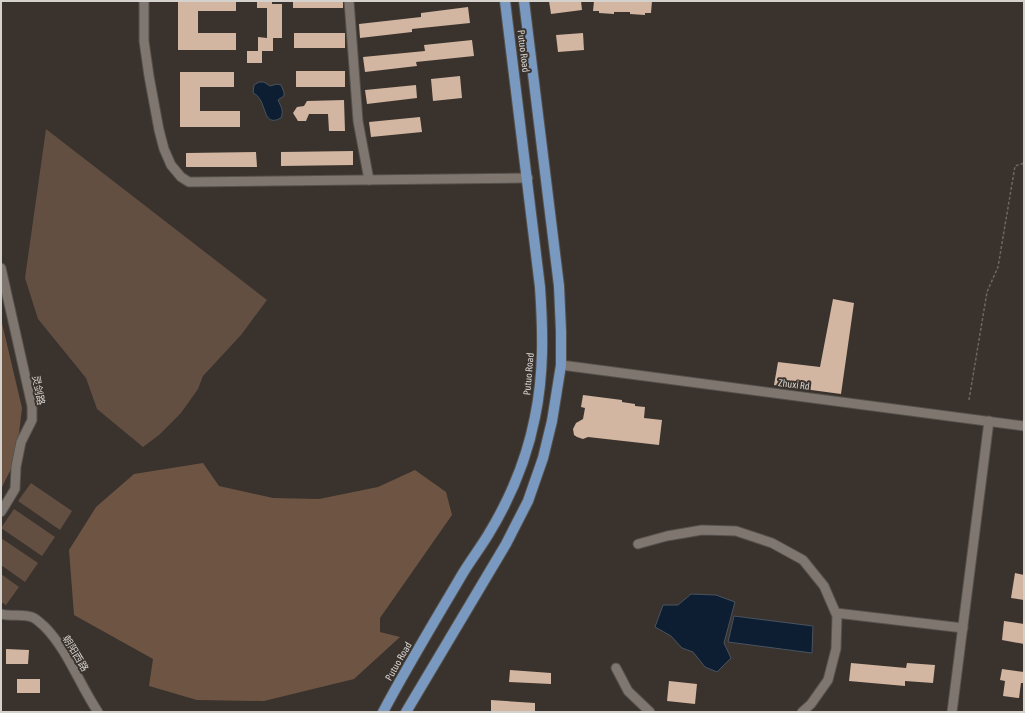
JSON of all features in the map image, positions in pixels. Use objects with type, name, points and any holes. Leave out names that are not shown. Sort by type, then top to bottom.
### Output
[{"type":"main road","name":"Putuo Road","points":[[383,712],[443,607],[489,534],[510,493],[526,452],[535,417],[542,372],[543,331],[539,272],[505,1]]},
{"type":"main road","name":"Putuo Road","points":[[406,712],[506,544],[528,501],[543,458],[552,421],[560,365],[561,331],[559,286],[524,1]]},
{"type":"street","points":[[144,1],[144,41],[148,76],[159,130],[164,149],[171,165],[181,177],[189,182],[528,178]]},
{"type":"street","points":[[349,1],[358,122],[369,180]]},
{"type":"street","name":"灵剑路","points":[[1,268],[32,406],[32,420],[21,442],[16,467],[15,489],[1,512]]},
{"type":"street","name":"Zhuxi Rd","points":[[560,365],[1024,426]]},
{"type":"street","points":[[952,712],[989,421]]},
{"type":"street","points":[[638,544],[667,536],[702,530],[736,531],[772,543],[804,560],[824,586],[837,616],[836,649],[828,680],[811,704],[802,712]]},
{"type":"street","points":[[836,613],[963,628]]},
{"type":"street","name":"朝阳西路","points":[[1,614],[21,614],[35,618],[46,629],[62,648],[98,712]]},
{"type":"street","points":[[616,668],[628,691],[650,712]]},
{"type":"path","points":[[969,400],[987,292],[998,267],[1015,166],[1024,163]]},
{"type":"shaded area","points":[[46,129],[267,300],[241,335],[203,376],[198,389],[181,413],[159,435],[143,447],[97,409],[86,378],[38,319],[25,278]]},
{"type":"shaded area","points":[[1,319],[22,408],[16,459],[1,489]]},
{"type":"shaded area","points":[[203,463],[219,486],[273,498],[319,499],[378,487],[415,470],[446,492],[452,515],[380,618],[380,632],[400,637],[354,679],[264,701],[197,700],[149,686],[153,659],[74,615],[69,550],[96,507],[134,474]]},
{"type":"shaded area","points":[[31,483],[72,511],[60,530],[18,501]]},
{"type":"shaded area","points":[[14,509],[55,537],[42,556],[1,528]]},
{"type":"shaded area","points":[[1,538],[38,563],[25,582],[1,565]]},
{"type":"shaded area","points":[[1,574],[19,587],[6,605],[1,602]]},
{"type":"water","points":[[259,82],[264,82],[270,86],[277,84],[281,85],[284,96],[278,100],[282,111],[281,118],[270,120],[267,117],[261,101],[258,96],[253,93],[254,85]]},
{"type":"water","points":[[691,594],[716,595],[735,602],[724,643],[731,658],[717,672],[705,667],[693,652],[682,648],[671,636],[655,627],[663,605],[678,605]]},
{"type":"water","points":[[734,616],[813,626],[812,653],[728,642]]},
{"type":"building","points":[[178,1],[236,1],[236,11],[198,11],[198,33],[236,33],[236,50],[178,50]]},
{"type":"building","points":[[257,1],[272,1],[272,4],[282,4],[282,38],[273,38],[273,51],[262,51],[262,63],[247,63],[247,51],[258,51],[258,37],[267,38],[267,8],[257,8]]},
{"type":"building","points":[[293,1],[343,1],[343,8],[293,8]]},
{"type":"building","points":[[549,1],[581,1],[582,10],[551,14]]},
{"type":"building","points":[[594,1],[652,1],[651,13],[645,13],[645,15],[630,14],[630,12],[614,12],[614,14],[599,13],[599,11],[593,11]]},
{"type":"building","points":[[468,7],[470,23],[412,29],[412,32],[360,38],[359,24],[421,17],[421,13]]},
{"type":"building","points":[[294,33],[345,33],[345,48],[294,48]]},
{"type":"building","points":[[583,33],[584,50],[558,52],[556,35]]},
{"type":"building","points":[[472,40],[474,56],[416,62],[417,66],[365,72],[363,57],[425,51],[424,45]]},
{"type":"building","points":[[296,71],[345,71],[345,87],[296,87]]},
{"type":"building","points":[[180,72],[234,72],[234,87],[200,87],[200,111],[240,111],[240,127],[180,127]]},
{"type":"building","points":[[460,76],[462,98],[433,101],[431,79]]},
{"type":"building","points":[[416,85],[417,98],[367,104],[365,90]]},
{"type":"building","points":[[344,100],[345,131],[329,131],[328,114],[309,114],[306,121],[298,121],[293,113],[297,107],[304,106],[307,101]]},
{"type":"building","points":[[420,117],[422,132],[371,137],[369,122]]},
{"type":"building","points":[[353,151],[353,165],[281,166],[281,152]]},
{"type":"building","points":[[256,152],[257,167],[186,167],[186,153]]},
{"type":"building","points":[[833,299],[854,303],[841,394],[774,385],[778,362],[820,367]]},
{"type":"building","points":[[583,395],[622,400],[622,402],[635,404],[635,406],[645,407],[644,418],[662,420],[659,445],[588,437],[583,439],[577,437],[574,435],[573,429],[576,423],[583,419],[585,408],[581,407]]},
{"type":"building","points":[[1015,573],[1024,575],[1024,600],[1011,598]]},
{"type":"building","points":[[1004,621],[1024,624],[1024,644],[1002,640]]},
{"type":"building","points":[[6,649],[29,650],[28,664],[6,664]]},
{"type":"building","points":[[851,663],[906,668],[907,663],[935,665],[933,683],[905,681],[905,686],[849,681]]},
{"type":"building","points":[[1002,669],[1024,672],[1024,683],[1021,683],[1019,698],[1003,696],[1005,681],[1000,680]]},
{"type":"building","points":[[510,670],[551,673],[551,684],[509,682]]},
{"type":"building","points":[[17,679],[40,679],[40,693],[17,693]]},
{"type":"building","points":[[669,681],[697,684],[695,704],[667,701]]},
{"type":"building","points":[[491,700],[535,703],[535,712],[491,712]]}]
